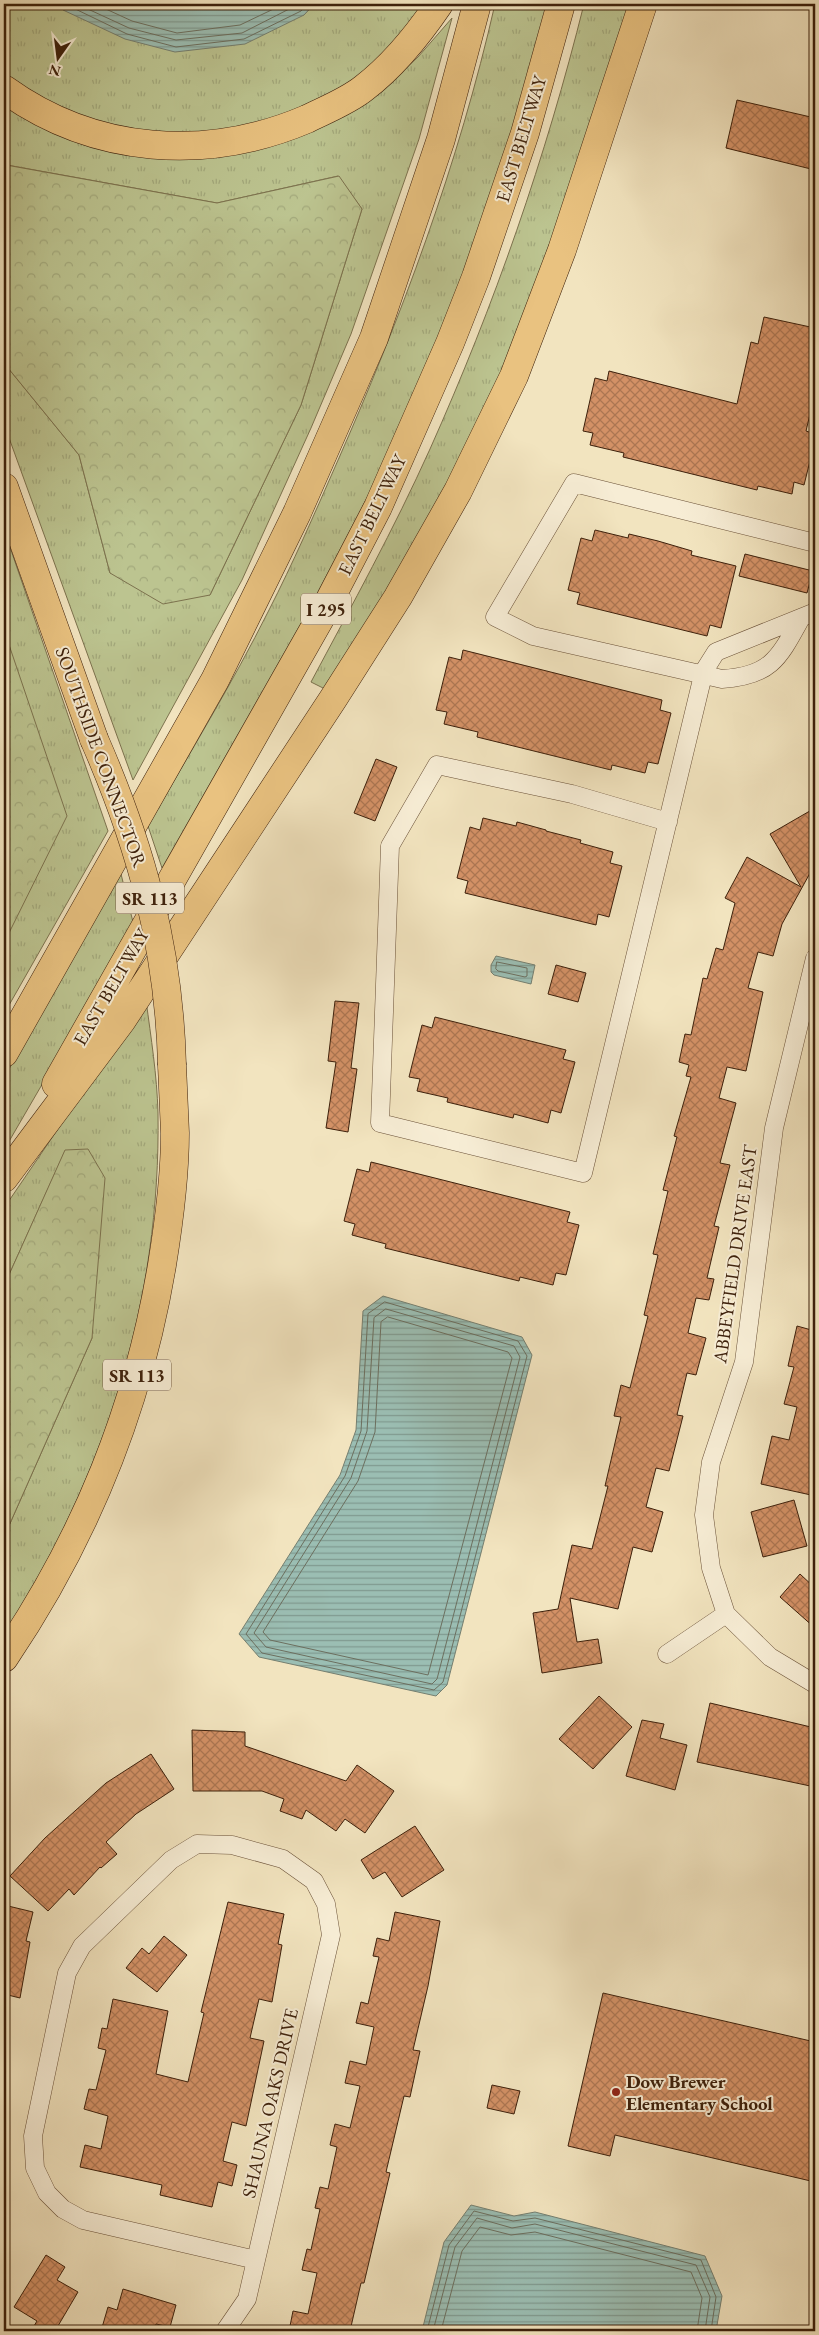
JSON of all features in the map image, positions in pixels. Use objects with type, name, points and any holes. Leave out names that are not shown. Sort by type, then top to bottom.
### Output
[{"type":"highway","points":[[4,89],[25,105],[71,127],[115,139],[161,146],[191,147],[236,142],[281,130],[320,113],[363,89],[414,41],[439,4]]},
{"type":"highway","points":[[4,1053],[214,680],[262,587],[301,505],[377,329],[441,139],[477,4]]},
{"type":"highway","name":"EAST BELTWAY","points":[[4,1176],[322,615],[378,507],[450,343],[476,277],[525,133],[561,4]]},
{"type":"highway","points":[[4,1176],[122,1020],[334,699],[398,597],[458,491],[514,376],[562,250],[643,4]]},
{"type":"highway","name":"SOUTHSIDE CONNECTOR","points":[[4,487],[94,739],[114,785],[147,885],[164,962],[170,1019],[175,1134],[169,1225],[155,1308],[127,1411],[107,1470],[82,1525],[34,1614],[4,1658]]},
{"type":"street","points":[[808,615],[783,650],[764,670],[741,678],[722,679],[533,636],[494,617],[574,483],[815,543]]},
{"type":"street","points":[[668,822],[572,794],[438,765],[390,846],[380,1123],[583,1173],[668,822],[703,675],[716,652],[808,615]]},
{"type":"street","name":"ABBEYFIELD DRIVE EAST","points":[[726,1614],[711,1568],[704,1515],[712,1462],[744,1362],[774,1128],[815,958]]},
{"type":"street","points":[[667,1654],[726,1614],[770,1657],[815,1684]]},
{"type":"street","name":"SHAUNA OAKS DRIVE","points":[[226,2331],[247,2299],[256,2260],[331,1935],[326,1904],[314,1881],[283,1859],[232,1845],[197,1844],[171,1860],[82,1946],[67,1973],[33,2136],[34,2168],[48,2193],[63,2209],[83,2220],[256,2260]]},
{"type":"green space","points":[[4,4],[58,4],[64,10],[304,15],[314,4],[427,4],[394,48],[350,83],[271,123],[179,136],[87,121],[4,77]]},
{"type":"green space","points":[[495,4],[550,4],[533,69],[469,268],[371,490],[308,611],[162,868],[148,826],[255,638],[303,539],[359,411],[405,297],[446,181],[464,122]]},
{"type":"green space","points":[[584,4],[635,4],[594,128],[489,413],[329,691],[311,682],[402,508],[430,449],[476,341],[517,230],[553,118]]},
{"type":"green space","points":[[452,18],[419,139],[351,334],[311,428],[242,580],[133,780],[4,424],[4,363],[79,455],[110,573],[210,595],[301,405],[362,209],[338,176],[217,203],[7,165],[4,170],[4,105],[58,134],[170,158],[219,157],[262,148],[394,79],[418,57]]},
{"type":"green space","points":[[6,165],[217,203],[339,176],[362,209],[301,405],[210,595],[163,604],[110,573],[79,455],[4,363],[4,170]]},
{"type":"green space","points":[[4,530],[108,831],[4,1014]]},
{"type":"green space","points":[[4,630],[67,816],[4,943]]},
{"type":"green space","points":[[120,870],[134,926],[4,1150],[4,1078]]},
{"type":"green space","points":[[146,1000],[154,1056],[158,1113],[156,1183],[149,1251],[137,1319],[120,1385],[98,1449],[71,1512],[40,1574],[4,1634],[4,1537],[92,1338],[65,1151],[4,1286],[4,1208]]},
{"type":"green space","points":[[88,1149],[105,1178],[92,1338],[4,1537],[4,1286],[65,1150]]},
{"type":"water","points":[[58,4],[314,4],[304,15],[245,44],[175,52],[125,39],[63,10]]},
{"type":"water","points":[[496,956],[535,965],[531,984],[494,975],[491,972],[491,965]]},
{"type":"water","points":[[383,1296],[522,1337],[532,1355],[447,1685],[436,1696],[259,1657],[239,1634],[340,1475],[356,1430],[363,1311]]},
{"type":"water","points":[[471,2205],[514,2216],[535,2212],[705,2256],[722,2296],[716,2331],[422,2331],[444,2242]]},
{"type":"building","points":[[737,100],[815,118],[815,170],[726,148]]},
{"type":"building","points":[[764,317],[815,328],[815,393],[806,431],[815,434],[815,441],[804,485],[794,482],[792,494],[758,486],[757,490],[623,457],[624,453],[590,445],[593,433],[583,431],[595,378],[607,381],[609,371],[737,404],[751,342],[758,344]]},
{"type":"building","points":[[595,530],[628,538],[629,534],[658,541],[692,551],[691,555],[736,566],[721,628],[710,625],[707,636],[577,604],[580,593],[568,590],[581,538],[592,541]]},
{"type":"building","points":[[745,554],[813,571],[807,593],[739,576]]},
{"type":"building","points":[[463,650],[662,700],[660,710],[671,713],[658,764],[648,762],[645,773],[612,765],[611,770],[477,737],[478,732],[444,724],[447,712],[436,710],[449,657],[461,660]]},
{"type":"building","points":[[376,759],[397,767],[375,821],[354,813]]},
{"type":"building","points":[[815,808],[815,864],[782,924],[773,956],[758,952],[748,988],[763,992],[746,1071],[727,1067],[719,1098],[736,1103],[720,1163],[730,1165],[714,1226],[719,1227],[707,1278],[714,1279],[709,1300],[696,1298],[688,1333],[706,1338],[696,1375],[687,1373],[677,1415],[683,1416],[669,1471],[656,1468],[646,1507],[663,1512],[652,1552],[633,1547],[618,1609],[570,1598],[577,1642],[598,1639],[602,1663],[542,1673],[533,1613],[558,1609],[572,1545],[592,1549],[608,1486],[605,1486],[621,1417],[614,1416],[621,1385],[630,1388],[648,1316],[644,1315],[658,1255],[653,1254],[668,1191],[663,1190],[677,1137],[674,1136],[691,1077],[686,1076],[689,1065],[679,1062],[685,1034],[691,1035],[703,978],[707,979],[716,948],[723,950],[735,903],[725,898],[747,857],[801,887],[770,834]]},
{"type":"building","points":[[483,818],[516,826],[517,822],[581,840],[580,843],[613,852],[610,863],[622,866],[609,917],[598,914],[596,925],[465,893],[468,881],[457,878],[470,827],[480,830]]},
{"type":"building","points":[[556,965],[586,973],[578,1002],[548,994]]},
{"type":"building","points":[[335,1001],[359,1003],[351,1068],[357,1069],[348,1132],[326,1128],[336,1062],[328,1061]]},
{"type":"building","points":[[435,1017],[566,1050],[563,1059],[575,1062],[561,1113],[551,1110],[548,1123],[514,1114],[513,1118],[447,1102],[448,1098],[417,1091],[420,1079],[409,1077],[422,1025],[432,1028]]},
{"type":"building","points":[[371,1162],[570,1212],[567,1222],[579,1225],[566,1275],[556,1273],[553,1285],[520,1277],[519,1281],[385,1248],[386,1244],[352,1235],[355,1224],[344,1221],[357,1169],[369,1172]]},
{"type":"building","points":[[797,1326],[815,1331],[815,1474],[811,1495],[761,1484],[772,1436],[789,1440],[797,1407],[784,1404],[794,1367],[788,1366]]},
{"type":"building","points":[[794,1500],[807,1546],[763,1557],[751,1512]]},
{"type":"building","points":[[800,1574],[815,1588],[815,1628],[780,1597]]},
{"type":"building","points":[[599,1696],[632,1727],[593,1769],[559,1739]]},
{"type":"building","points":[[710,1703],[815,1728],[815,1787],[697,1762]]},
{"type":"building","points":[[642,1720],[664,1724],[660,1738],[687,1745],[675,1790],[626,1776]]},
{"type":"building","points":[[192,1730],[245,1732],[245,1746],[346,1781],[357,1765],[394,1791],[365,1833],[345,1819],[336,1831],[306,1810],[302,1819],[280,1811],[284,1799],[262,1791],[193,1791]]},
{"type":"building","points":[[151,1754],[174,1789],[136,1814],[106,1842],[117,1854],[100,1867],[74,1895],[69,1889],[48,1911],[10,1876],[45,1838],[106,1783]]},
{"type":"building","points":[[415,1826],[444,1870],[402,1897],[385,1872],[373,1879],[361,1860]]},
{"type":"building","points":[[228,1902],[284,1914],[278,1944],[282,1945],[272,2002],[259,1999],[250,2038],[264,2041],[246,2126],[232,2122],[223,2161],[237,2165],[232,2186],[218,2182],[212,2207],[160,2195],[162,2185],[80,2167],[85,2145],[101,2149],[108,2116],[84,2109],[89,2089],[96,2090],[106,2050],[98,2048],[102,2028],[107,2029],[113,1999],[168,2011],[156,2074],[188,2082],[204,2013],[201,2012]]},
{"type":"building","points":[[4,1905],[33,1912],[26,1941],[30,1942],[20,1998],[4,1994]]},
{"type":"building","points":[[395,1912],[440,1921],[428,1986],[413,2050],[420,2051],[410,2097],[404,2096],[386,2172],[390,2173],[364,2283],[361,2283],[350,2331],[289,2331],[293,2311],[308,2314],[317,2273],[302,2270],[307,2249],[311,2250],[320,2209],[315,2208],[320,2187],[328,2189],[337,2147],[330,2145],[335,2124],[350,2128],[360,2086],[345,2083],[350,2061],[366,2065],[374,2027],[356,2023],[361,2002],[368,2004],[379,1957],[373,1956],[377,1938],[389,1941]]},
{"type":"building","points":[[164,1936],[187,1955],[157,1992],[126,1968],[142,1948],[149,1954]]},
{"type":"building","points":[[603,1993],[815,2042],[815,2182],[615,2135],[610,2156],[568,2146]]},
{"type":"building","points":[[492,2085],[520,2091],[514,2114],[487,2108]]},
{"type":"building","points":[[46,2255],[65,2267],[57,2280],[78,2292],[55,2331],[31,2331],[37,2321],[14,2307]]},
{"type":"building","points":[[123,2289],[176,2305],[170,2327],[156,2324],[154,2331],[101,2331],[108,2307],[117,2310]]},
{"type":"place","name":"Dow Brewer Elementary School","points":[[616,2092]]}]
